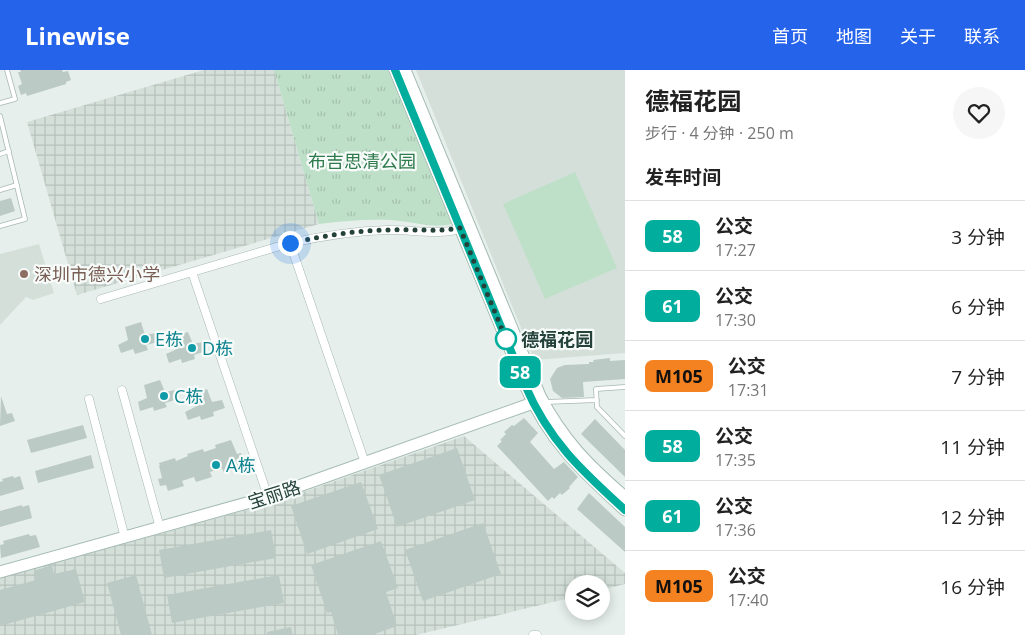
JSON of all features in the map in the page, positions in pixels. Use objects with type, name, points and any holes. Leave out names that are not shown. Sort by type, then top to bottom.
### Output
[{"type":"main road","points":[[395,70],[464,227],[547,428],[566,454],[588,477],[625,510]]},
{"type":"main road","points":[[405,70],[464,227]]},
{"type":"main road","points":[[538,403],[573,448],[625,498]]},
{"type":"main road","name":"宝丽路","points":[[0,572],[268,497],[538,403]]},
{"type":"street","points":[[101,299],[290,243],[340,233],[389,230],[439,232],[464,227]]},
{"type":"street","points":[[290,243],[365,463]]},
{"type":"street","points":[[192,272],[268,497]]},
{"type":"street","points":[[122,390],[160,528]]},
{"type":"street","points":[[89,399],[125,538]]},
{"type":"lane","points":[[0,103],[15,99],[6,70]]},
{"type":"lane","points":[[0,118],[25,219],[0,226]]},
{"type":"lane","points":[[0,154],[9,151]]},
{"type":"lane","points":[[0,190],[17,185]]},
{"type":"lane","points":[[625,387],[596,389],[597,407],[625,436]]},
{"type":"lane","points":[[538,403],[596,400]]},
{"type":"shaded area","points":[[204,70],[274,70],[319,224],[77,295],[27,122]]},
{"type":"shaded area","points":[[416,70],[625,70],[625,353],[534,360]]},
{"type":"shaded area","name":"深圳市德兴小学","points":[[39,244],[54,293],[33,300],[26,297],[0,325],[0,254]]},
{"type":"shaded area","points":[[464,436],[625,573],[625,584],[610,588],[610,575],[565,575],[565,599],[416,635],[0,635],[0,578],[275,502]]},
{"type":"green space","name":"布吉思清公园","points":[[274,70],[388,70],[452,224],[429,225],[398,221],[354,220],[319,224]]},
{"type":"green space","points":[[575,172],[617,268],[545,299],[503,204]]},
{"type":"building","points":[[20,70],[68,71],[71,80],[66,82],[66,84],[27,96],[26,93],[21,95],[18,86],[22,84],[18,72],[21,72]]},
{"type":"building","points":[[11,198],[15,211],[0,216],[0,201]]},
{"type":"building","name":"E栋","points":[[141,322],[145,335],[156,333],[158,342],[146,345],[148,350],[135,354],[133,349],[121,353],[118,345],[128,340],[125,327]]},
{"type":"building","name":"D栋","points":[[188,332],[193,344],[203,342],[206,351],[194,355],[195,359],[182,363],[181,359],[169,363],[166,354],[175,350],[172,337]]},
{"type":"building","points":[[610,358],[610,361],[625,360],[625,379],[583,382],[584,397],[562,398],[553,391],[550,379],[557,368],[565,365],[589,364],[589,362],[594,362],[593,360]]},
{"type":"building","name":"C栋","points":[[160,380],[165,392],[175,390],[178,399],[165,403],[167,407],[154,411],[153,407],[140,411],[138,402],[147,398],[144,385]]},
{"type":"building","points":[[207,389],[212,402],[222,400],[225,408],[213,412],[214,416],[201,420],[200,416],[188,420],[185,412],[195,407],[192,394]]},
{"type":"building","points":[[1,396],[7,414],[12,413],[15,421],[0,426]]},
{"type":"building","points":[[524,418],[538,433],[530,442],[554,469],[564,462],[578,477],[562,495],[560,493],[554,499],[552,497],[548,501],[497,446],[506,434],[504,432]]},
{"type":"building","points":[[595,419],[625,450],[625,477],[581,434]]},
{"type":"building","points":[[83,425],[87,438],[31,453],[27,440]]},
{"type":"building","name":"A栋","points":[[231,440],[237,454],[241,453],[244,459],[238,463],[240,468],[224,473],[222,468],[210,472],[212,477],[196,482],[194,477],[182,481],[184,486],[168,491],[166,485],[160,486],[158,479],[162,478],[159,463],[175,458],[176,461],[188,456],[187,454],[203,449],[204,452],[216,448],[215,445]]},
{"type":"building","points":[[457,448],[475,500],[397,527],[379,475]]},
{"type":"building","points":[[91,455],[94,468],[38,483],[35,471]]},
{"type":"building","points":[[13,476],[14,478],[20,476],[24,489],[0,496],[0,482],[3,481],[2,479]]},
{"type":"building","points":[[361,482],[378,529],[307,554],[291,506]]},
{"type":"building","points":[[589,493],[625,527],[625,552],[577,509]]},
{"type":"building","points":[[22,505],[22,507],[29,505],[32,518],[0,527],[0,511]]},
{"type":"building","points":[[483,523],[501,574],[423,601],[405,550]]},
{"type":"building","points":[[271,530],[276,558],[164,578],[159,550]]},
{"type":"building","points":[[29,534],[30,536],[36,535],[40,547],[1,558],[0,545],[4,544],[3,541]]},
{"type":"building","points":[[381,541],[398,588],[386,592],[397,626],[372,635],[338,635],[331,612],[327,613],[311,565]]},
{"type":"building","points":[[52,565],[54,574],[76,569],[85,602],[0,626],[0,590],[36,580],[34,571]]},
{"type":"building","points":[[136,575],[152,635],[121,635],[107,583]]},
{"type":"building","points":[[279,575],[284,603],[172,623],[167,595]]},
{"type":"building","points":[[291,627],[293,635],[267,635],[267,632]]},
{"type":"bus line","name":"58","points":[[395,70],[531,400],[547,428],[566,454],[588,477],[625,510]]},
{"type":"place","name":"深圳市德兴小学","points":[[24,274]]},
{"type":"place","name":"E栋","points":[[145,339]]},
{"type":"place","name":"德福花园","points":[[506,339]]},
{"type":"place","name":"D栋","points":[[192,348]]},
{"type":"place","name":"C栋","points":[[164,396]]},
{"type":"place","name":"A栋","points":[[216,465]]},
{"type":"route","points":[[290,243],[340,233],[389,230],[439,232],[460,228],[506,339]]}]
